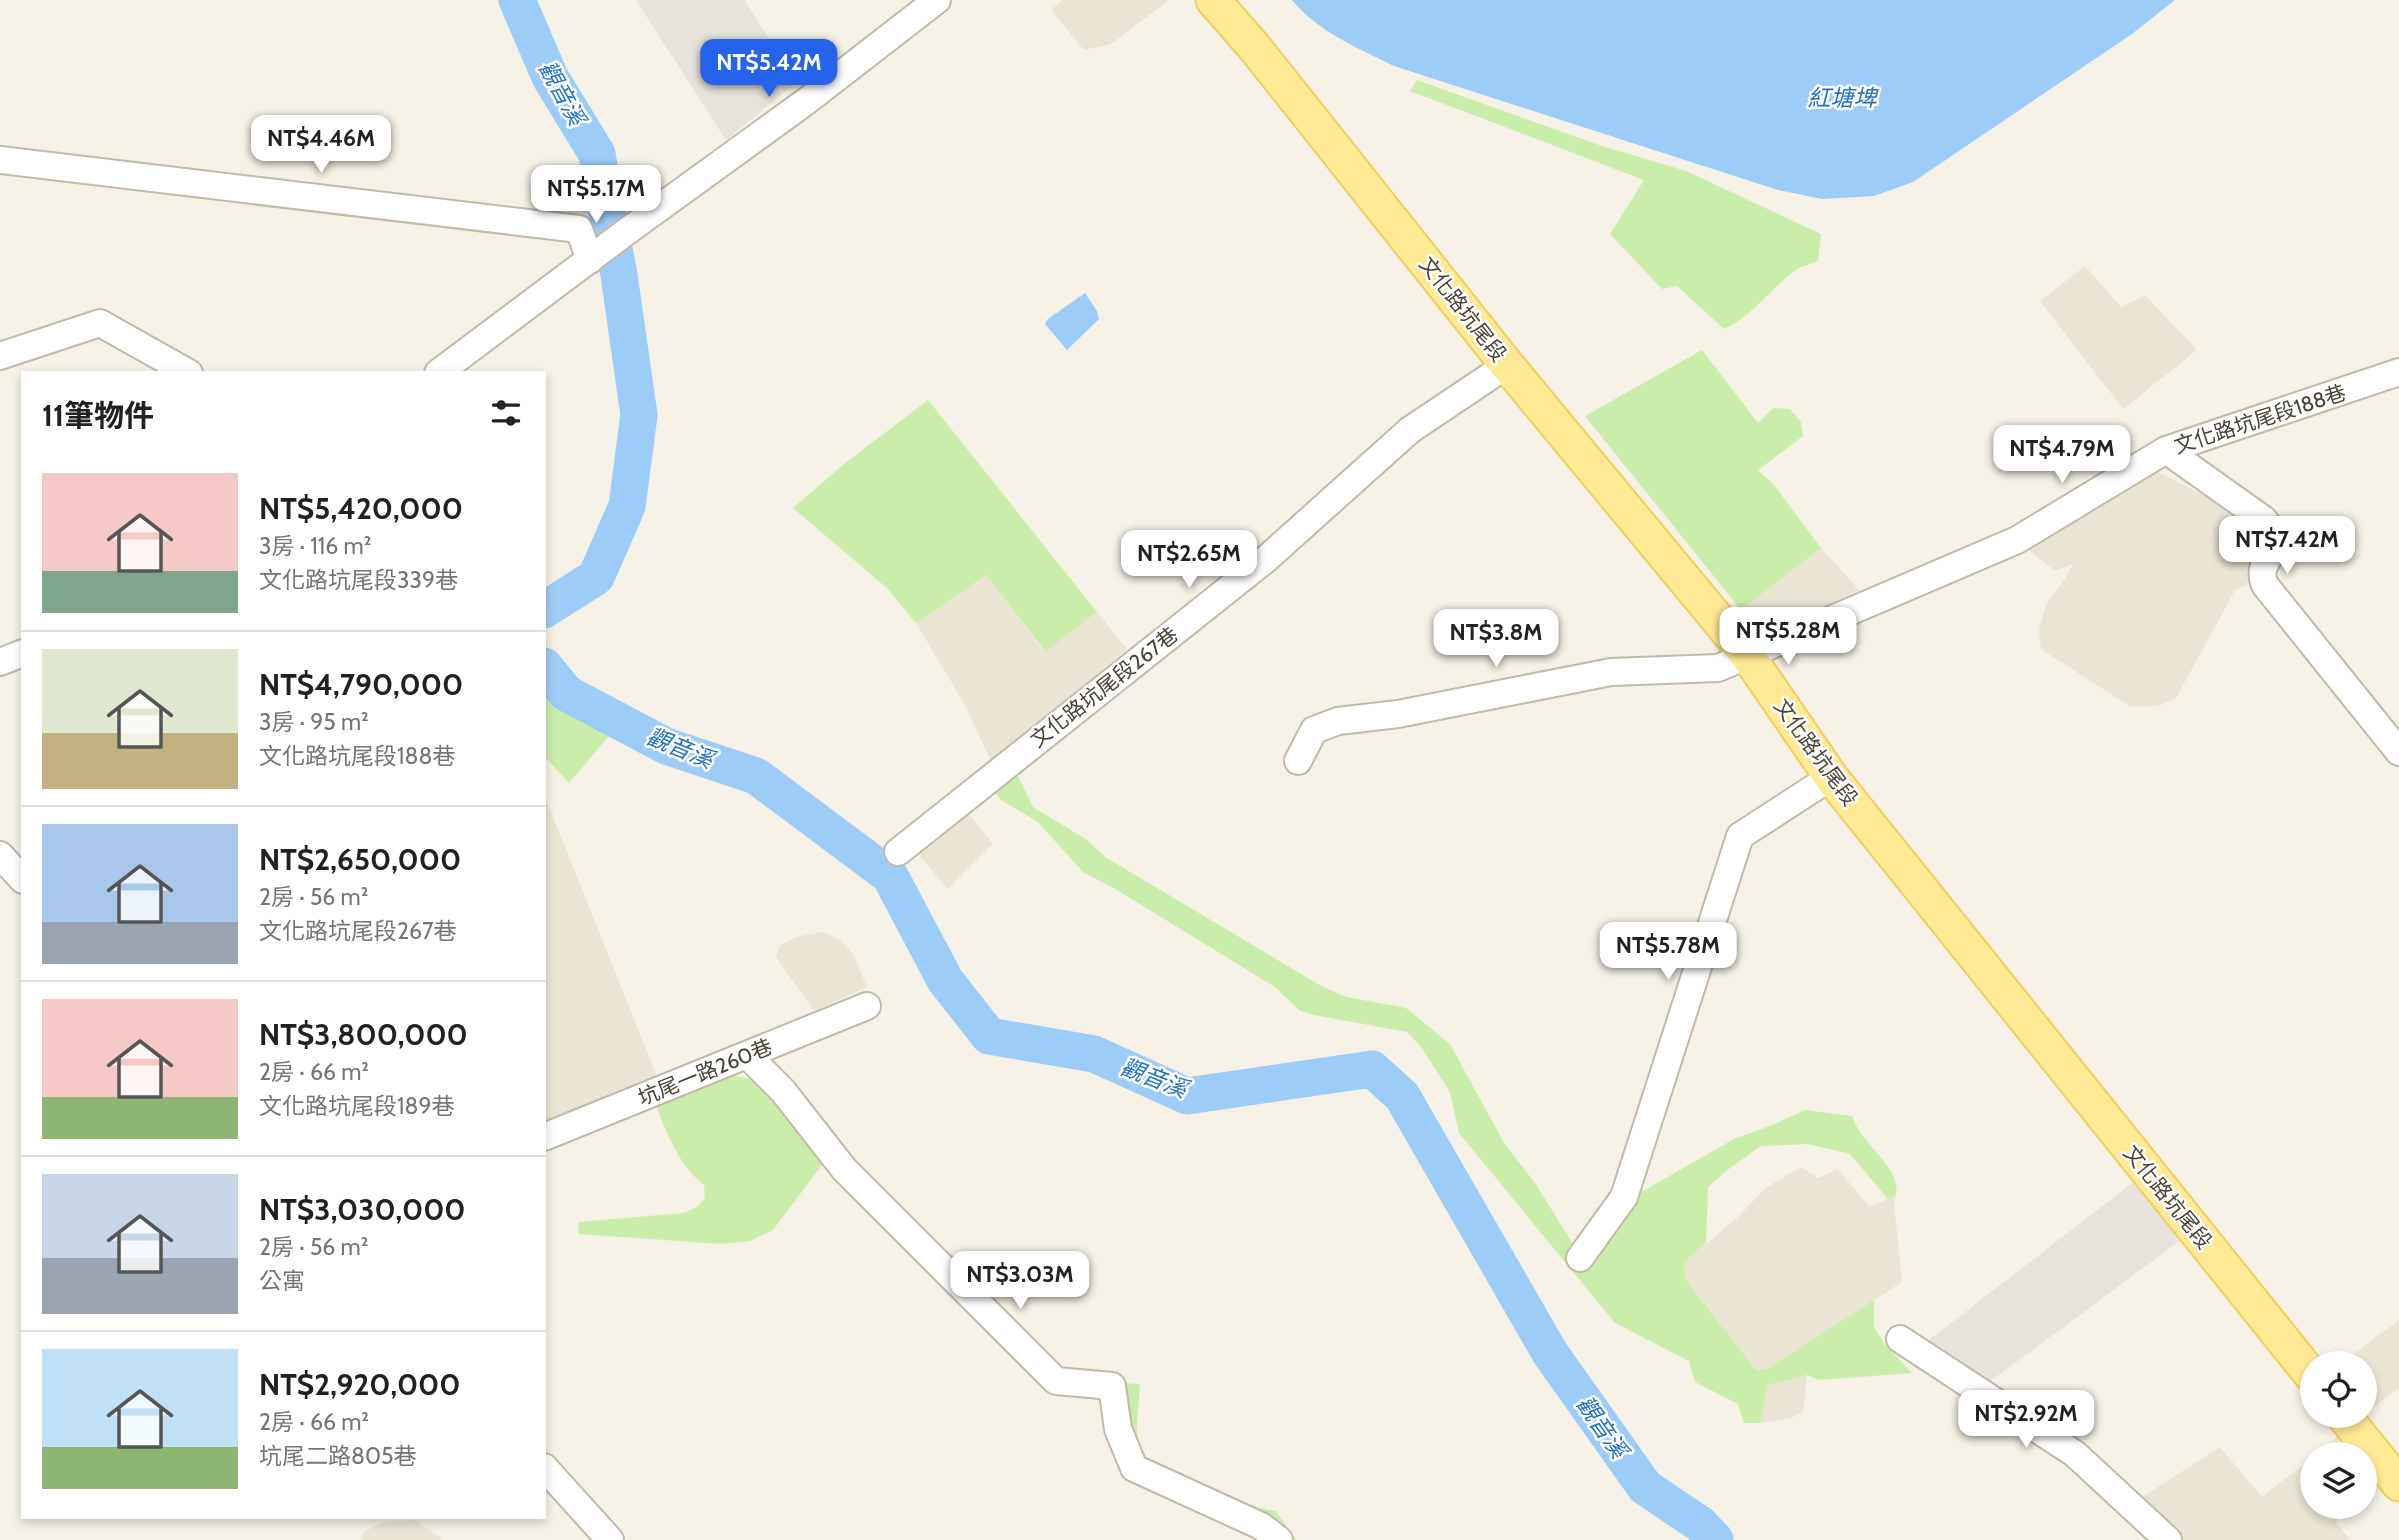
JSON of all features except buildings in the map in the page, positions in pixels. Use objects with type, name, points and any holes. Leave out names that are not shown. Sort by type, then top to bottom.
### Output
[{"type":"main road","name":"文化路坑尾段","points":[[1213,0],[1255,48],[1507,365],[1748,656],[1831,777],[2300,1361]]},
{"type":"main road","points":[[2354,1428],[2399,1484]]},
{"type":"street","points":[[441,371],[808,100],[937,0]]},
{"type":"street","points":[[0,160],[579,229],[592,258]]},
{"type":"street","points":[[0,356],[100,323],[185,371]]},
{"type":"street","name":"文化路坑尾段267巷","points":[[898,852],[1265,560],[1410,430],[1507,365]]},
{"type":"street","name":"文化路坑尾段188巷","points":[[1298,761],[1314,730],[1338,721],[1398,714],[1611,672],[1718,668],[2017,540],[2166,450],[2399,372]]},
{"type":"street","points":[[2166,450],[2263,519],[2271,528],[2276,536],[2276,547],[2262,567],[2260,575],[2264,585],[2399,752]]},
{"type":"street","points":[[0,662],[21,654]]},
{"type":"street","points":[[1580,1258],[1625,1197],[1740,836],[1831,777]]},
{"type":"street","points":[[0,855],[21,878]]},
{"type":"street","name":"坑尾一路260巷","points":[[546,1136],[867,1006]]},
{"type":"street","points":[[747,1055],[783,1091],[844,1169],[1056,1381],[1112,1386],[1118,1429],[1134,1468],[1261,1526],[1279,1540]]},
{"type":"street","points":[[1900,1339],[2075,1454],[2168,1540]]},
{"type":"street","points":[[546,1469],[610,1540]]},
{"type":"shaded area","points":[[636,0],[744,0],[797,82],[726,140]]},
{"type":"shaded area","points":[[1062,0],[1169,0],[1111,44],[1084,50],[1051,10]]},
{"type":"shaded area","points":[[2085,266],[2121,307],[2145,295],[2197,350],[2123,409],[2040,301]]},
{"type":"shaded area","points":[[2152,469],[2261,525],[2266,548],[2249,584],[2235,590],[2176,698],[2159,706],[2131,707],[2041,649],[2039,630],[2046,605],[2073,564],[2055,571],[2023,546]]},
{"type":"shaded area","points":[[1821,548],[1859,590],[1762,635],[1741,610]]},
{"type":"shaded area","points":[[986,575],[1044,651],[1097,612],[1127,649],[992,763],[964,703],[916,623]]},
{"type":"shaded area","points":[[546,800],[658,1079],[546,1124]]},
{"type":"shaded area","points":[[965,809],[993,844],[948,889],[919,855],[918,843]]},
{"type":"shaded area","points":[[823,932],[840,940],[853,954],[867,987],[814,1011],[776,957],[779,946],[796,937]]},
{"type":"shaded area","points":[[1801,1167],[1818,1178],[1838,1169],[1869,1207],[1896,1195],[1894,1204],[1902,1282],[1769,1368],[1756,1370],[1687,1282],[1683,1263],[1737,1218],[1766,1188]]},
{"type":"shaded area","points":[[2136,1180],[2181,1240],[1989,1382],[1920,1347]]},
{"type":"shaded area","points":[[2399,1320],[2399,1388],[2377,1404],[2377,1351],[2358,1351]]},
{"type":"shaded area","points":[[1807,1375],[1803,1412],[1791,1418],[1760,1423],[1768,1385]]},
{"type":"shaded area","points":[[2338,1436],[2343,1442],[2331,1442]]},
{"type":"shaded area","points":[[2220,1447],[2262,1497],[2300,1467],[2300,1519],[2338,1519],[2335,1521],[2350,1540],[2176,1540],[2136,1501]]},
{"type":"shaded area","points":[[415,1520],[443,1540],[360,1540],[364,1532],[383,1522]]},
{"type":"green space","points":[[1417,80],[1602,146],[1686,171],[1821,234],[1818,261],[1793,272],[1752,310],[1724,329],[1677,286],[1662,289],[1610,234],[1644,180],[1410,91]]},
{"type":"green space","points":[[1702,350],[1758,423],[1773,408],[1790,409],[1801,422],[1803,436],[1758,470],[1774,485],[1821,548],[1741,610],[1585,416]]},
{"type":"green space","points":[[928,400],[1097,612],[1045,651],[986,575],[916,623],[888,589],[793,508],[844,464]]},
{"type":"green space","points":[[546,693],[614,730],[569,783],[546,758]]},
{"type":"green space","points":[[1013,766],[1033,807],[1087,840],[1105,857],[1323,987],[1347,997],[1406,1008],[1450,1044],[1504,1143],[1535,1183],[1575,1247],[1629,1199],[1734,1139],[1805,1110],[1852,1116],[1856,1126],[1893,1175],[1896,1195],[1888,1199],[1850,1154],[1808,1144],[1761,1146],[1708,1187],[1706,1243],[1683,1263],[1687,1282],[1756,1370],[1769,1368],[1874,1300],[1874,1327],[1886,1346],[1912,1373],[1819,1380],[1807,1375],[1768,1385],[1760,1423],[1744,1423],[1738,1404],[1695,1382],[1689,1361],[1615,1323],[1459,1133],[1450,1092],[1421,1047],[1407,1032],[1299,1010],[1275,987],[1083,872],[1038,822],[1001,800],[993,790]]},
{"type":"green space","points":[[722,1074],[753,1079],[773,1087],[822,1165],[773,1230],[750,1241],[721,1244],[579,1234],[578,1222],[684,1213],[698,1206],[705,1198],[704,1185],[680,1157],[654,1101]]},
{"type":"green space","points":[[1122,1383],[1140,1384],[1137,1417],[1139,1449],[1149,1467],[1260,1508],[1276,1511],[1296,1540],[1279,1540],[1136,1471]]},
{"type":"water","name":"紅塘埤","points":[[1292,0],[2175,0],[2132,34],[1913,182],[1874,196],[1822,199],[1778,190],[1394,66],[1326,30]]},
{"type":"water","points":[[1085,293],[1099,319],[1067,350],[1045,324],[1048,319]]},
{"type":"waterway","name":"觀音溪","points":[[517,0],[550,77],[597,154],[619,275],[639,415],[627,506],[596,577],[546,609]]},
{"type":"waterway","name":"觀音溪","points":[[546,668],[566,693],[666,746],[756,776],[890,876],[945,980],[989,1036],[1094,1054],[1187,1096],[1372,1069],[1402,1096],[1550,1353],[1645,1487],[1700,1524],[1715,1540]]}]
